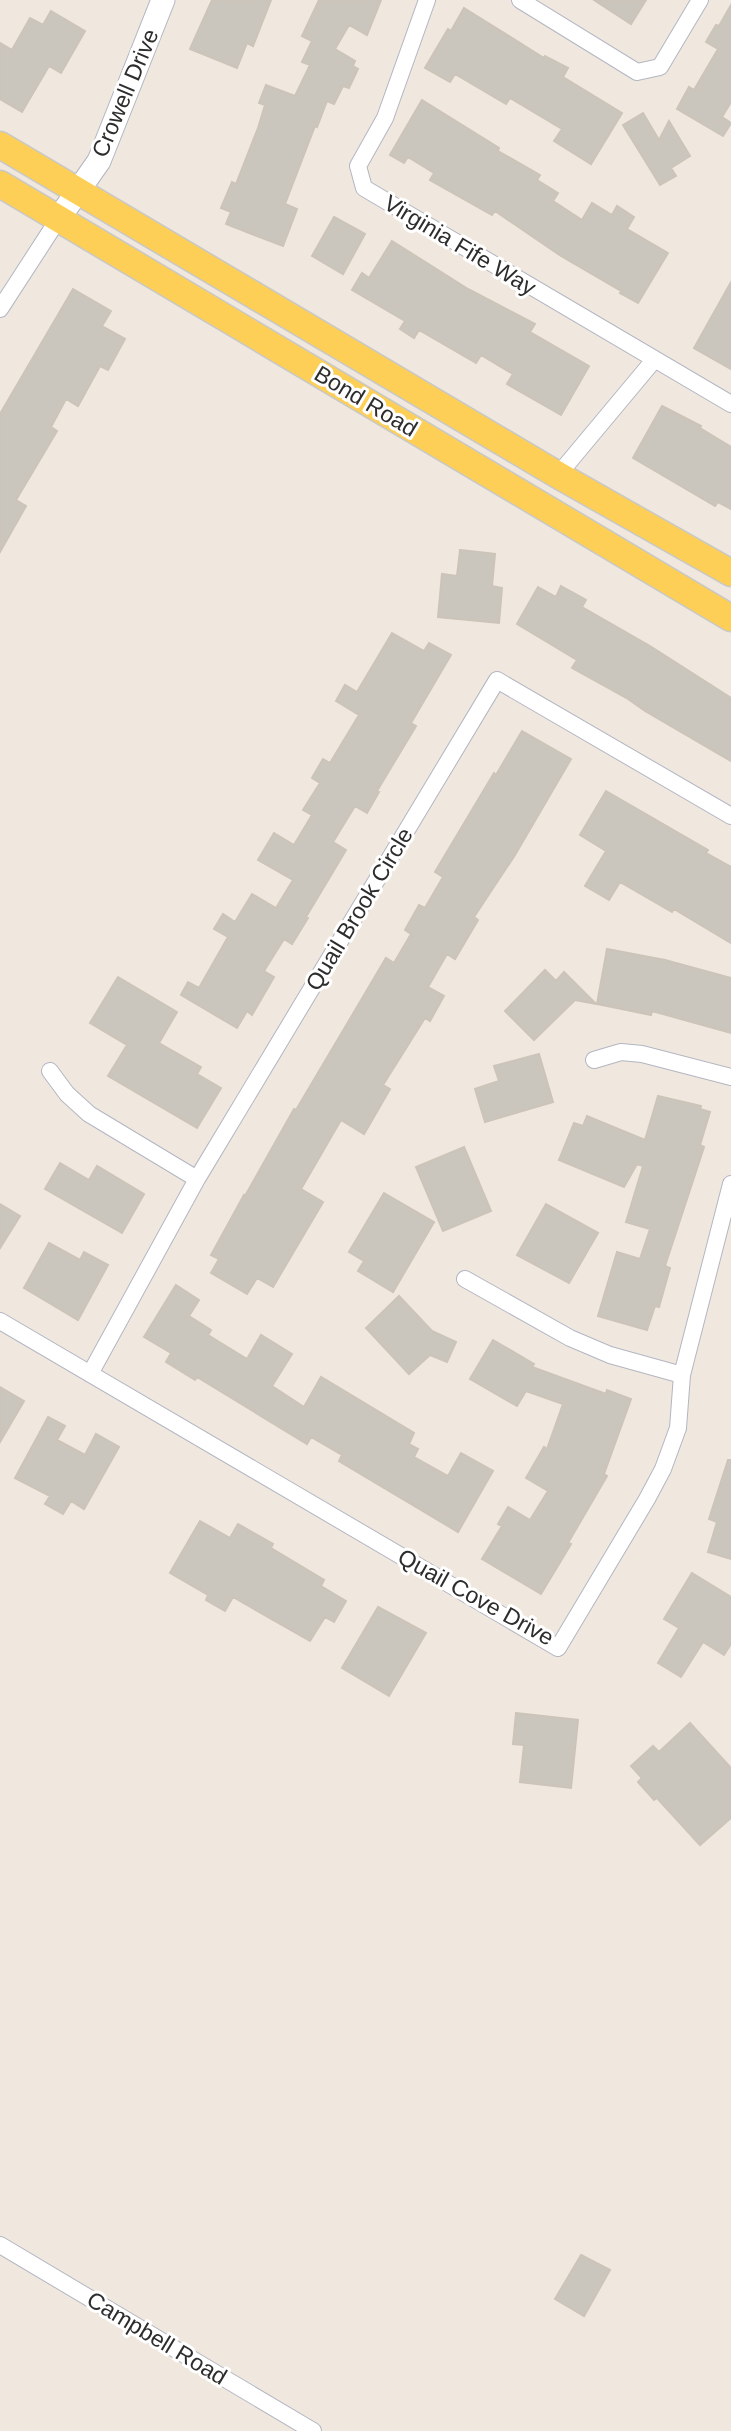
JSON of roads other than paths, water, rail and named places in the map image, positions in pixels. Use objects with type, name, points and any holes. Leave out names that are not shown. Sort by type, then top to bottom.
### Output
[{"type":"main road","name":"Bond Road","points":[[0,145],[558,475],[731,573]]},
{"type":"main road","name":"Bond Road","points":[[0,184],[731,618]]},
{"type":"main road","points":[[364,400],[402,407],[535,483],[550,481],[558,475]]},
{"type":"main road","points":[[696,597],[731,600]]},
{"type":"street","name":"Crowell Drive","points":[[59,218],[99,161],[163,0]]},
{"type":"street","name":"Virginia Fife Way","points":[[427,0],[385,118],[358,166],[364,188],[731,404]]},
{"type":"street","points":[[520,0],[637,72],[660,68],[700,0]]},
{"type":"street","points":[[0,309],[59,218]]},
{"type":"street","points":[[558,475],[654,360]]},
{"type":"street","name":"Quail Brook Circle","points":[[90,1374],[197,1179],[497,680],[731,817]]},
{"type":"street","points":[[594,1060],[621,1052],[642,1054],[731,1077]]},
{"type":"street","points":[[50,1071],[66,1094],[89,1114],[197,1179]]},
{"type":"street","name":"Quail Cove Drive","points":[[0,1321],[558,1648],[663,1469],[678,1428],[682,1375],[731,1184]]},
{"type":"street","points":[[466,1279],[570,1338],[610,1355],[682,1375]]},
{"type":"street","name":"Campbell Road","points":[[0,2245],[313,2431]]}]
